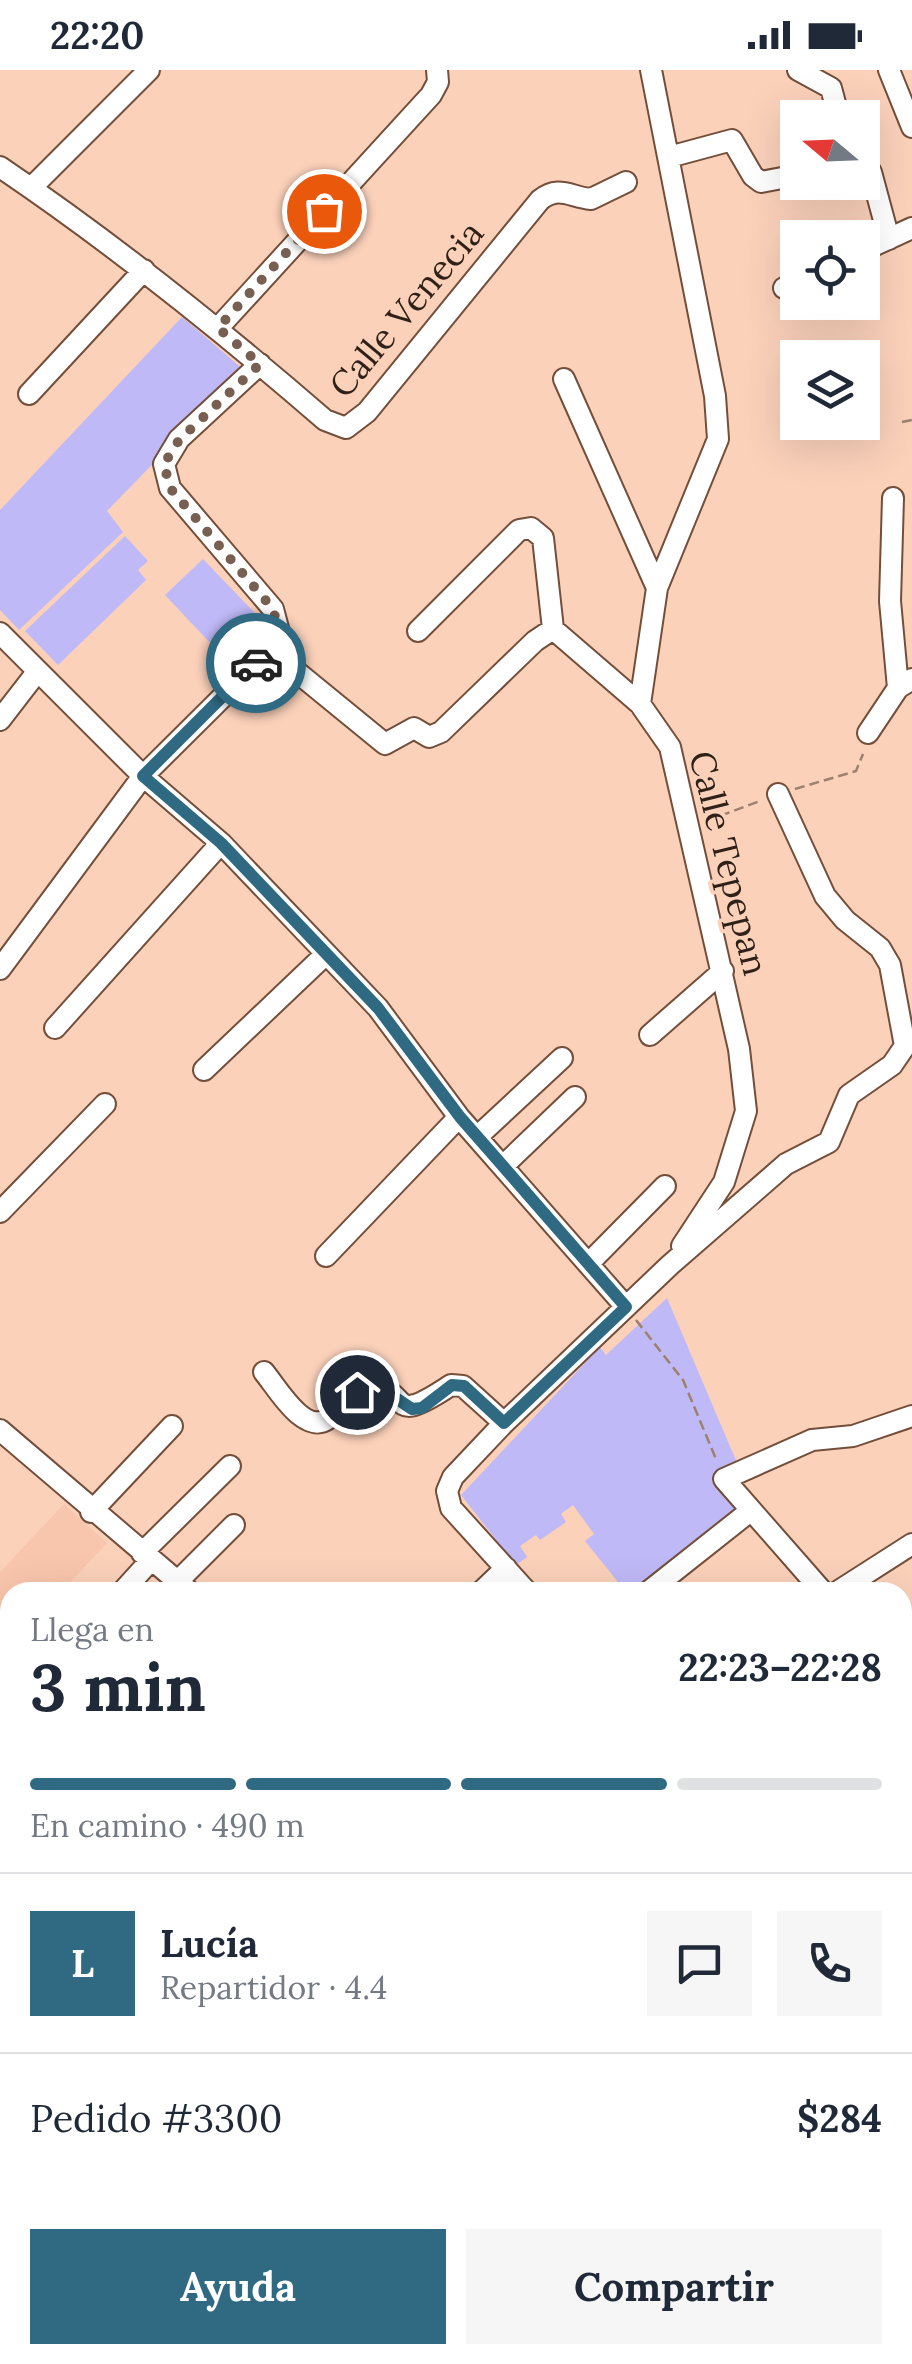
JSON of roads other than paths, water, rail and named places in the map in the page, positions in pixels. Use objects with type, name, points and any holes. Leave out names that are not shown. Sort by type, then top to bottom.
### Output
[{"type":"street","points":[[31,188],[149,70]]},
{"type":"street","points":[[218,328],[431,95],[438,82],[437,70]]},
{"type":"street","points":[[640,704],[656,588],[718,439],[715,396],[651,70]]},
{"type":"street","points":[[798,70],[831,88],[834,100]]},
{"type":"street","points":[[889,70],[912,128]]},
{"type":"street","points":[[669,158],[732,140],[753,176],[762,182],[780,179]]},
{"type":"street","name":"Calle Venecia","points":[[0,167],[144,270],[325,420],[346,428],[367,412],[540,200],[551,192],[564,191],[591,199],[626,182]]},
{"type":"street","points":[[879,200],[889,239]]},
{"type":"street","points":[[880,243],[912,228]]},
{"type":"street","points":[[29,394],[144,270]]},
{"type":"street","points":[[0,969],[143,776],[270,650],[278,628],[273,609],[170,488],[164,464],[179,440],[260,364]]},
{"type":"street","points":[[564,379],[656,588]]},
{"type":"street","points":[[868,732],[905,683],[890,600],[892,498]]},
{"type":"street","points":[[270,650],[385,744],[414,728],[430,736],[440,732],[553,629],[543,538],[531,528],[518,530],[418,631]]},
{"type":"street","name":"Calle Tepepan","points":[[553,629],[640,704],[670,748],[692,827],[739,1049],[746,1112],[724,1182],[670,1265]]},
{"type":"street","points":[[0,633],[143,776],[221,843],[378,1008],[460,1117],[626,1307]]},
{"type":"street","points":[[0,720],[38,672]]},
{"type":"street","points":[[518,1582],[451,1508],[446,1491],[454,1477],[504,1423],[670,1265],[786,1164],[829,1142],[849,1095],[892,1066],[906,1046],[890,965],[880,948],[825,896],[778,794]]},
{"type":"street","points":[[55,1028],[221,843]]},
{"type":"street","points":[[204,1070],[326,954]]},
{"type":"street","points":[[650,1035],[723,972]]},
{"type":"street","points":[[477,1137],[562,1058]]},
{"type":"street","points":[[503,1166],[575,1097]]},
{"type":"street","points":[[0,1212],[105,1104]]},
{"type":"street","points":[[326,1256],[460,1117]]},
{"type":"street","points":[[588,1264],[665,1186]]},
{"type":"street","points":[[264,1372],[305,1420],[315,1424],[325,1422],[366,1386],[378,1386],[412,1409],[422,1408],[452,1385],[464,1386],[504,1423]]},
{"type":"street","points":[[814,1582],[724,1479],[812,1440],[853,1436],[912,1416]]},
{"type":"street","points":[[91,1512],[172,1426]]},
{"type":"street","points":[[0,1430],[91,1512],[178,1582]]},
{"type":"street","points":[[129,1582],[146,1557],[230,1466]]},
{"type":"street","points":[[661,1582],[749,1512]]},
{"type":"street","points":[[188,1582],[234,1525]]},
{"type":"street","points":[[853,1582],[912,1544]]},
{"type":"street","points":[[491,1582],[506,1568]]}]
